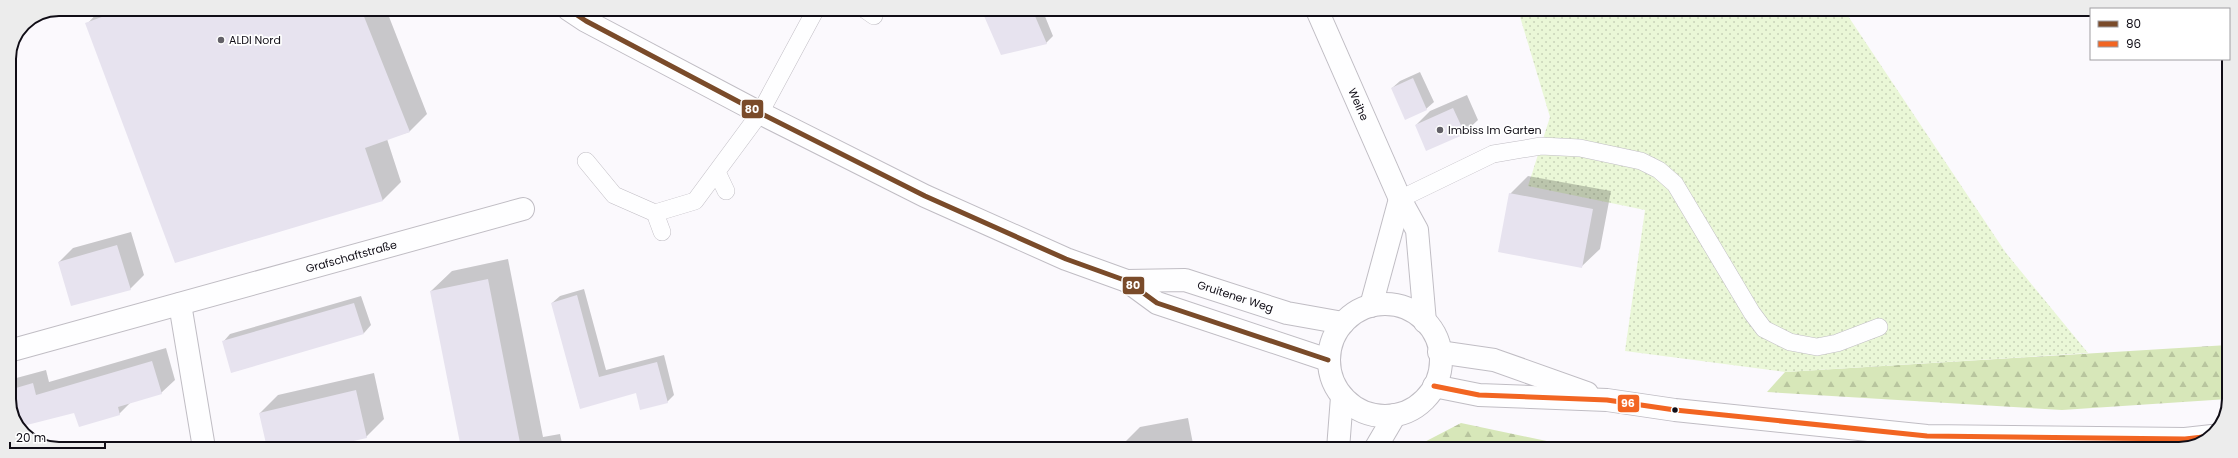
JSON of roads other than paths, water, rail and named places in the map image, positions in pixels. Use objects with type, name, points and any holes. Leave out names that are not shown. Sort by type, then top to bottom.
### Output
[{"type":"street","name":"Gruitener Weg","points":[[578,16],[760,113],[924,196],[1066,259],[1127,281],[1157,303],[1328,360]]},
{"type":"street","name":"Weihe","points":[[1320,16],[1400,199],[1417,230],[1425,322]]},
{"type":"street","points":[[1371,306],[1400,199]]},
{"type":"street","name":"Grafschaftstraße","points":[[16,349],[523,208]]},
{"type":"street","name":"Gruitener Weg","points":[[1127,281],[1185,280],[1287,313],[1343,323]]},
{"type":"street","points":[[180,304],[203,442]]},
{"type":"street","points":[[1387,304],[1400,306],[1412,311],[1425,322],[1435,336],[1440,352],[1440,368],[1434,386],[1424,400],[1411,410],[1395,415],[1366,413],[1354,407],[1342,397],[1334,384],[1328,360],[1334,338],[1343,323],[1356,312],[1371,306],[1387,304]]},
{"type":"street","points":[[1440,352],[1494,360],[1607,400]]},
{"type":"street","points":[[1434,386],[1479,395],[1607,400],[1675,410],[1927,436],[2177,439],[2199,437]]},
{"type":"street","points":[[1339,442],[1342,397]]},
{"type":"street","points":[[1379,442],[1395,415]]},
{"type":"lane","points":[[586,161],[614,195],[655,213],[695,201],[760,113],[812,16]]},
{"type":"lane","points":[[1400,199],[1493,154],[1541,146],[1580,148],[1623,156],[1641,161],[1660,170],[1675,184],[1752,313],[1764,329],[1790,342],[1817,347],[1837,343],[1878,327]]},
{"type":"lane","points":[[717,172],[726,190]]},
{"type":"lane","points":[[655,213],[662,232]]},
{"type":"place","name":"ALDI Nord","points":[[221,40]]},
{"type":"place","name":"Imbiss Im Garten","points":[[1440,130]]}]
